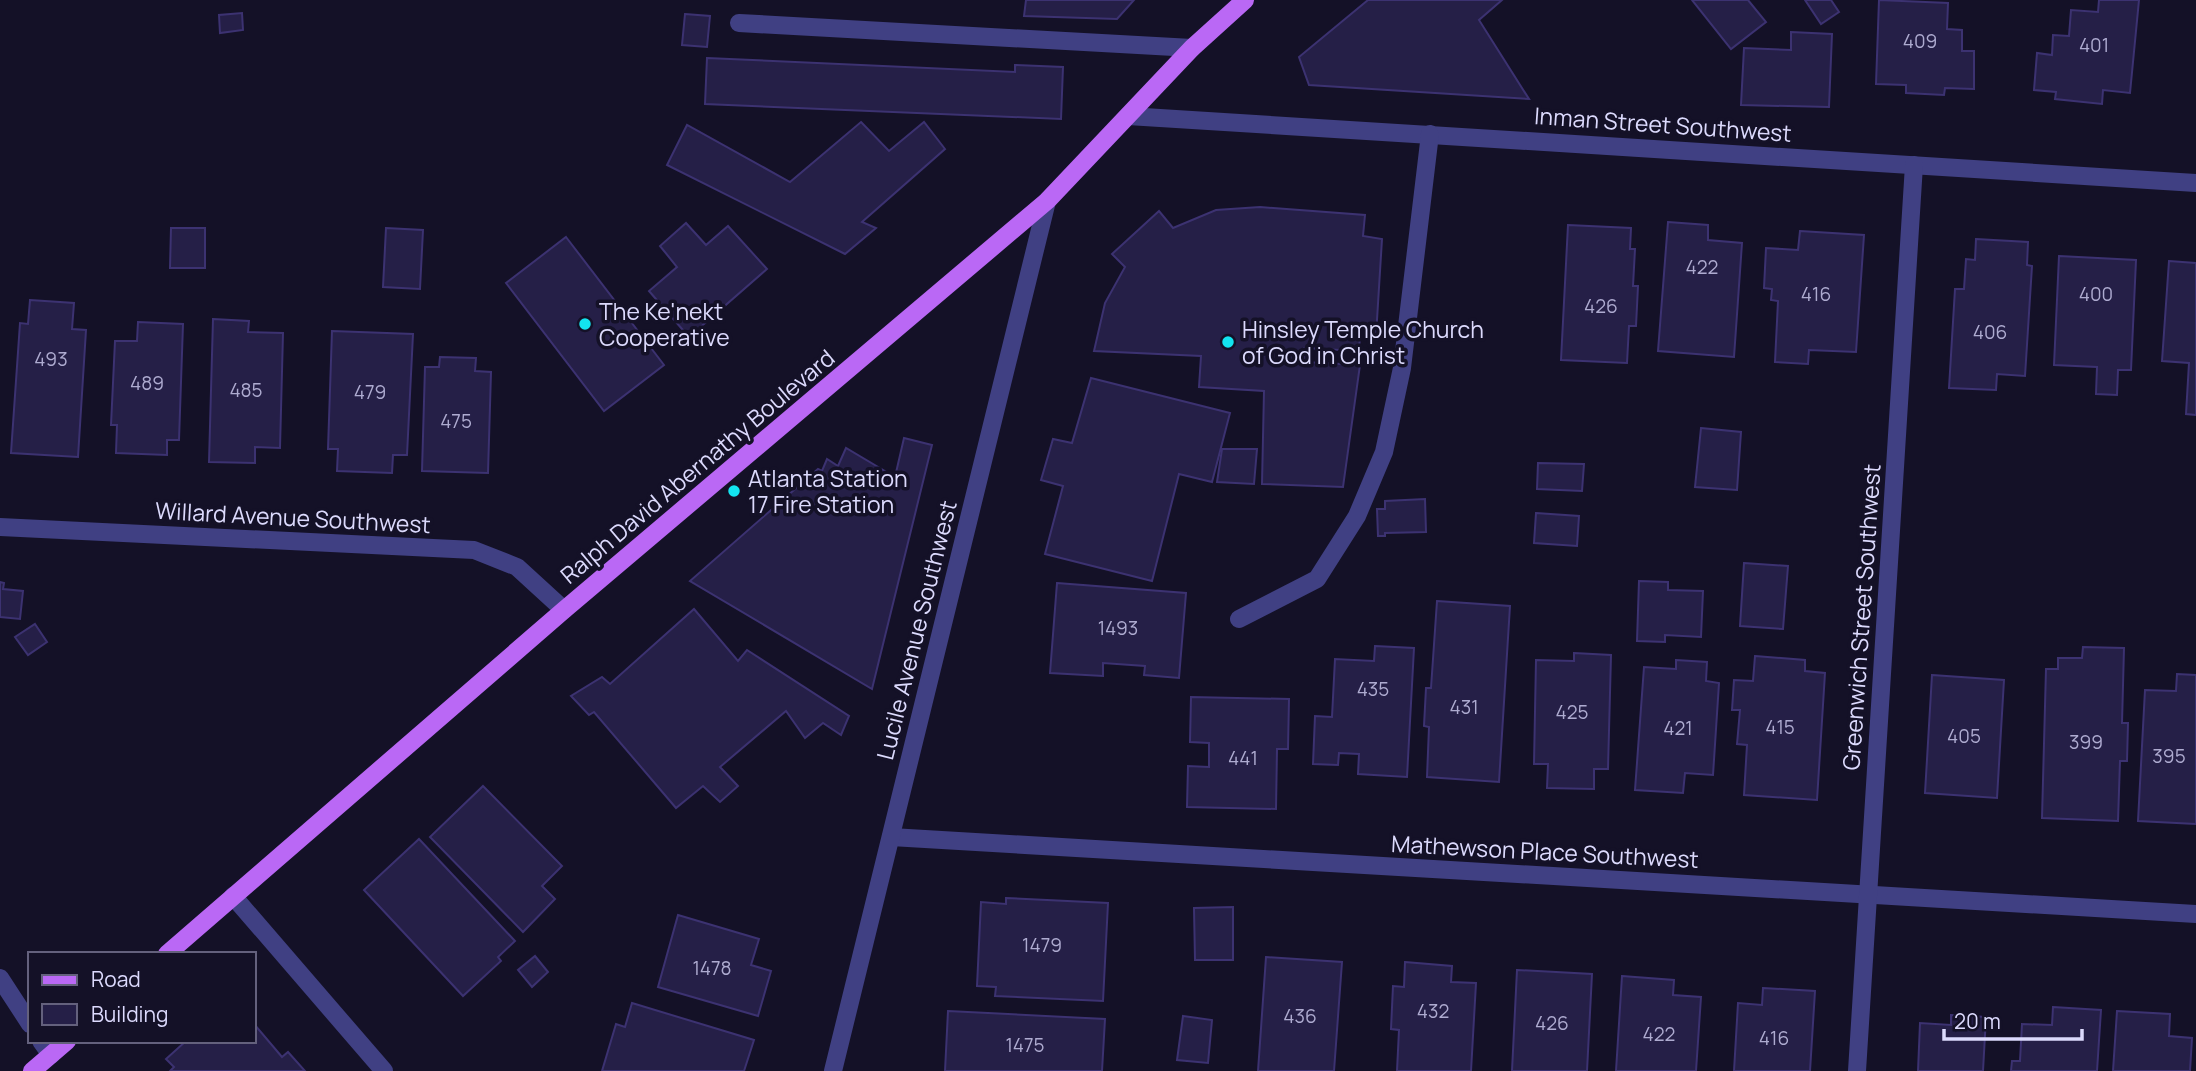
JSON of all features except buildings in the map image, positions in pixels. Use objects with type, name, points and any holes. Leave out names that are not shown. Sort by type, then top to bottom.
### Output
[{"type":"main road","name":"Ralph David Abernathy Boulevard","points":[[169,952],[564,610],[1047,201],[1192,48],[1245,0]]},
{"type":"main road","points":[[32,1071],[46,1048]]},
{"type":"street","points":[[739,23],[1192,48]]},
{"type":"street","name":"Inman Street Southwest","points":[[1128,116],[2196,183]]},
{"type":"street","points":[[1239,619],[1317,579],[1357,516],[1384,452],[1402,368],[1430,134]]},
{"type":"street","name":"Greenwich Street Southwest","points":[[1857,1071],[1914,165]]},
{"type":"street","name":"Lucile Avenue Southwest","points":[[833,1071],[1047,201]]},
{"type":"street","name":"Willard Avenue Southwest","points":[[0,527],[474,550],[517,566],[564,610]]},
{"type":"street","name":"Mathewson Place Southwest","points":[[891,837],[2196,914]]},
{"type":"street","points":[[233,897],[384,1071]]},
{"type":"street","points":[[0,978],[28,1021]]},
{"type":"place","name":"The Ke'nekt Cooperative","points":[[585,324]]},
{"type":"place","name":"Hinsley Temple Church of God in Christ","points":[[1228,342]]},
{"type":"place","name":"Atlanta Station 17 Fire Station","points":[[734,491]]}]
